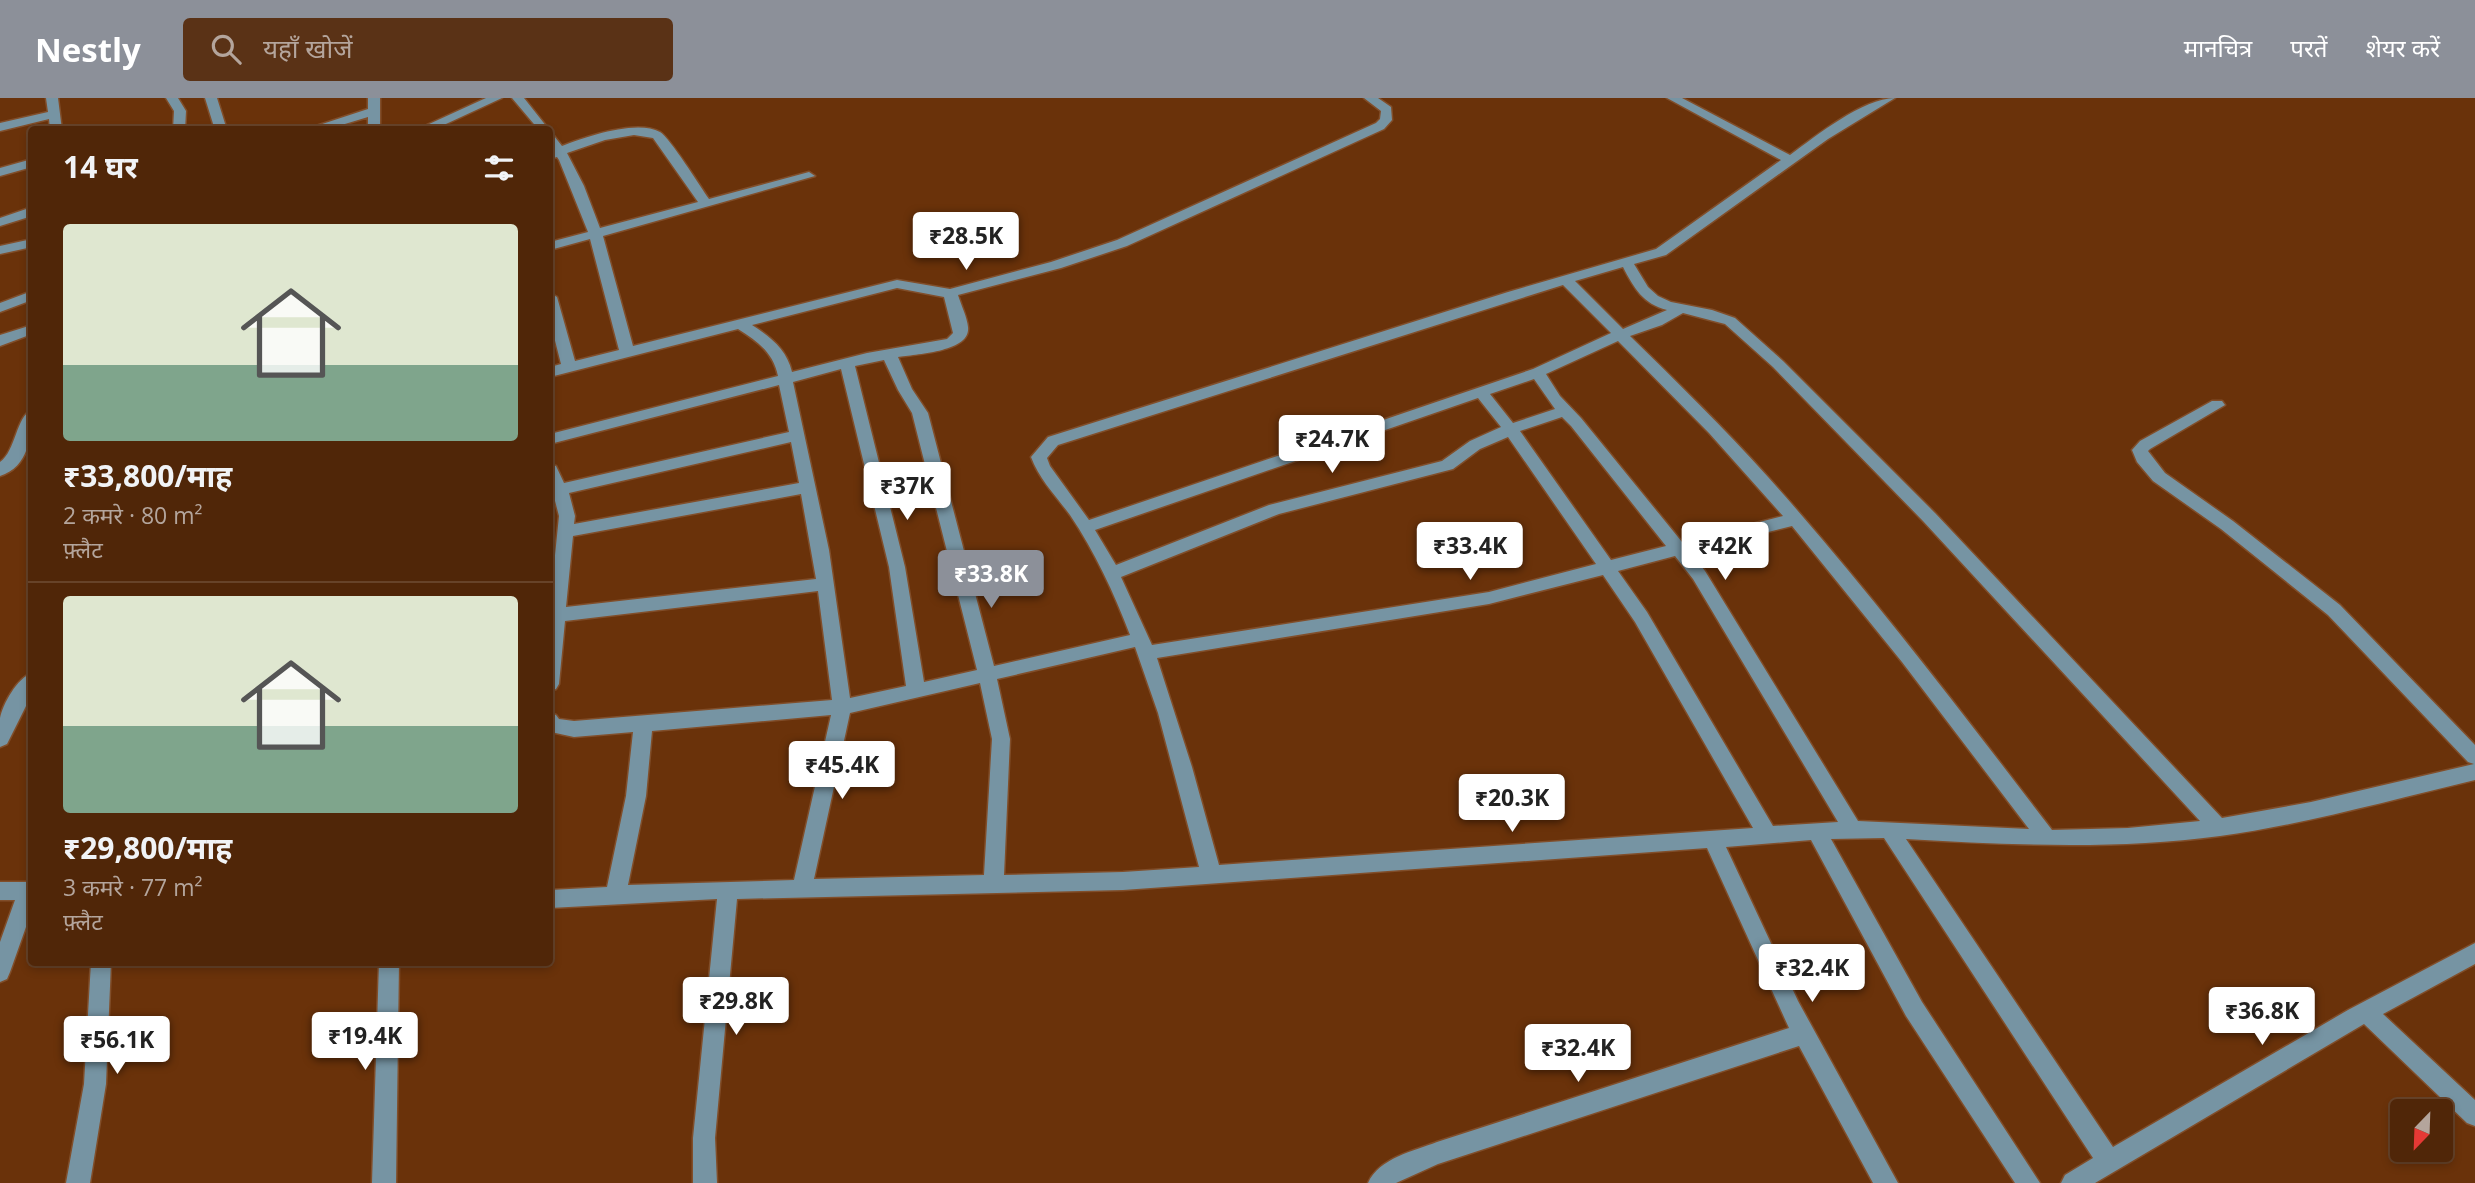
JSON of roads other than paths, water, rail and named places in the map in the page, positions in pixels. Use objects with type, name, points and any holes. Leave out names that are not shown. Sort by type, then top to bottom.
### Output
[{"type":"street","points":[[52,98],[55,126]]},
{"type":"street","points":[[172,98],[180,111],[179,126]]},
{"type":"street","points":[[211,98],[220,126]]},
{"type":"street","points":[[431,126],[496,98]]},
{"type":"street","points":[[518,98],[542,126]]},
{"type":"street","points":[[553,371],[897,284],[911,283],[937,294],[950,293],[1056,265],[1122,243],[1380,127],[1388,115],[1387,110],[1370,98]]},
{"type":"street","points":[[1673,98],[1792,161]]},
{"type":"street","points":[[1211,874],[1144,646],[1087,527],[1043,468],[1039,457],[1044,448],[1053,441],[1564,279],[1661,252],[1824,136],[1889,98]]},
{"type":"street","points":[[320,126],[374,105],[374,126]]},
{"type":"street","points":[[0,127],[54,114]]},
{"type":"street","points":[[627,353],[596,233],[554,153],[623,133],[652,132],[657,135],[706,204]]},
{"type":"street","points":[[0,172],[28,164]]},
{"type":"street","points":[[553,245],[809,176]]},
{"type":"street","points":[[0,222],[28,212]]},
{"type":"street","points":[[0,250],[28,244]]},
{"type":"street","points":[[1627,263],[1648,295],[1667,306],[1712,314],[1730,321],[1778,364],[1929,517],[2219,828]]},
{"type":"street","points":[[1564,279],[1738,455],[1795,519],[1902,647],[2048,838]]},
{"type":"street","points":[[553,438],[888,354],[942,345],[957,339],[961,328],[950,293]]},
{"type":"street","points":[[0,308],[28,297]]},
{"type":"street","points":[[553,308],[569,367]]},
{"type":"street","points":[[1087,527],[1538,372],[1619,335],[1657,322],[1680,309]]},
{"type":"street","points":[[740,324],[776,350],[785,381],[826,584],[842,706],[802,888]]},
{"type":"street","points":[[0,341],[28,330]]},
{"type":"street","points":[[888,354],[905,390],[920,413],[958,553],[1001,739],[994,884]]},
{"type":"street","points":[[847,364],[877,474],[895,558],[916,690]]},
{"type":"street","points":[[1538,372],[1545,390],[1699,575],[1853,830]]},
{"type":"street","points":[[1481,392],[1511,429],[1641,617],[1767,834]]},
{"type":"street","points":[[2217,405],[2145,445],[2140,450],[2143,458],[2160,477],[2227,525],[2334,610],[2475,757]]},
{"type":"street","points":[[1111,574],[1275,509],[1447,465],[1475,445],[1511,429],[1565,411]]},
{"type":"street","points":[[0,470],[14,460],[28,425]]},
{"type":"street","points":[[553,650],[567,516],[555,491],[797,435]]},
{"type":"street","points":[[565,532],[807,486]]},
{"type":"street","points":[[553,726],[574,729],[804,712],[842,706],[986,673],[1144,646],[1489,598],[1795,519]]},
{"type":"street","points":[[556,615],[826,584]]},
{"type":"street","points":[[0,739],[18,698],[28,685]]},
{"type":"street","points":[[616,893],[636,796],[643,724]]},
{"type":"street","points":[[553,899],[616,893],[1123,881],[1816,831],[1889,829],[2048,838],[2144,836],[2219,828],[2475,772]]},
{"type":"street","points":[[1889,829],[2109,1162]]},
{"type":"street","points":[[1816,831],[1914,1009],[2028,1183]]},
{"type":"street","points":[[1713,839],[1803,1034],[1886,1183]]},
{"type":"street","points":[[705,1183],[704,1138],[728,890]]},
{"type":"street","points":[[0,891],[28,891]]},
{"type":"street","points":[[0,972],[28,896]]},
{"type":"street","points":[[2073,1183],[2366,1012],[2475,953]]},
{"type":"street","points":[[78,1183],[95,1084],[101,966]]},
{"type":"street","points":[[384,1183],[389,966]]},
{"type":"street","points":[[2366,1012],[2475,1115]]},
{"type":"street","points":[[1380,1183],[1390,1173],[1437,1153],[1803,1034]]}]
